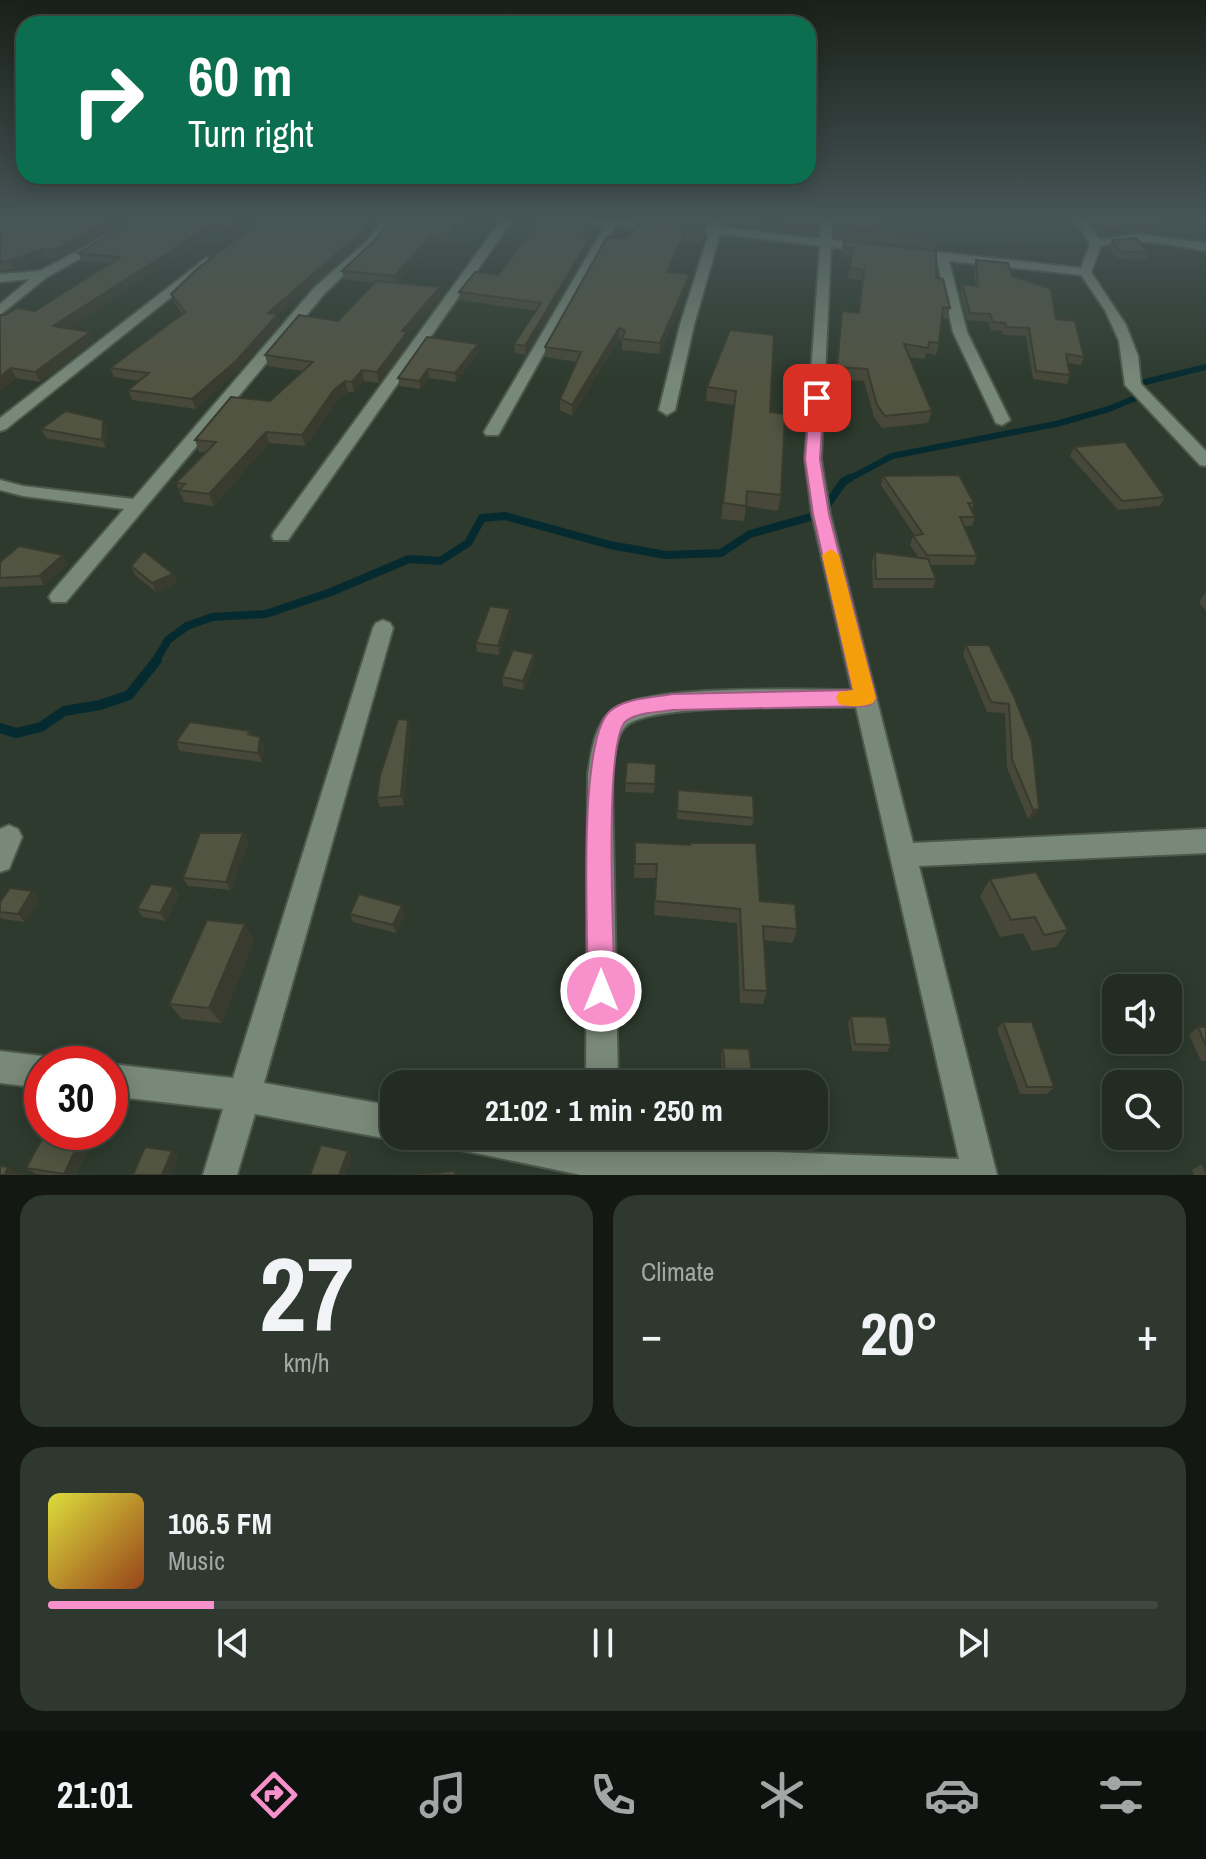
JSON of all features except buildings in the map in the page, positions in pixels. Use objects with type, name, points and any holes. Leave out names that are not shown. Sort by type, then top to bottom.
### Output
[{"type":"street","points":[[0,278],[43,274]]},
{"type":"street","points":[[0,311],[43,274]]},
{"type":"street","points":[[0,426],[193,274]]},
{"type":"street","points":[[59,597],[320,290],[338,274]]},
{"type":"street","points":[[281,536],[468,274]]},
{"type":"street","points":[[492,432],[582,274]]},
{"type":"street","points":[[667,410],[703,274]]},
{"type":"street","points":[[825,274],[813,459],[821,514],[980,1175]]},
{"type":"street","points":[[946,274],[960,332],[1002,420]]},
{"type":"street","points":[[1086,274],[1103,294],[1114,316],[1134,370],[1133,385],[1206,461]]},
{"type":"street","points":[[0,485],[23,491],[140,505]]},
{"type":"street","points":[[220,1175],[383,628]]},
{"type":"street","points":[[602,1070],[600,774],[609,730],[618,716],[644,706],[673,702],[866,698]]},
{"type":"street","points":[[904,855],[1206,841]]},
{"type":"street","points":[[0,1067],[24,1070]]},
{"type":"street","points":[[128,1082],[242,1095],[380,1120]]},
{"type":"street","points":[[551,1150],[602,1158],[957,1175]]},
{"type":"waterway","points":[[847,480],[892,456],[1056,424],[1109,409],[1140,396],[1133,385],[1206,367]]},
{"type":"waterway","points":[[155,662],[168,640],[187,626],[212,617],[266,614],[331,592],[409,559],[440,561],[468,543],[482,518],[505,516],[610,545],[666,555],[721,553],[750,534],[821,514],[843,482],[850,478]]},
{"type":"waterway","points":[[0,728],[16,733],[41,727],[64,711],[100,705],[129,695],[157,660]]},
{"type":"slow traffic","points":[[831,555],[866,698],[846,698]]},
{"type":"route","points":[[601,991],[600,774],[609,730],[618,716],[644,706],[673,702],[866,698],[821,514],[813,459],[817,398]]}]
